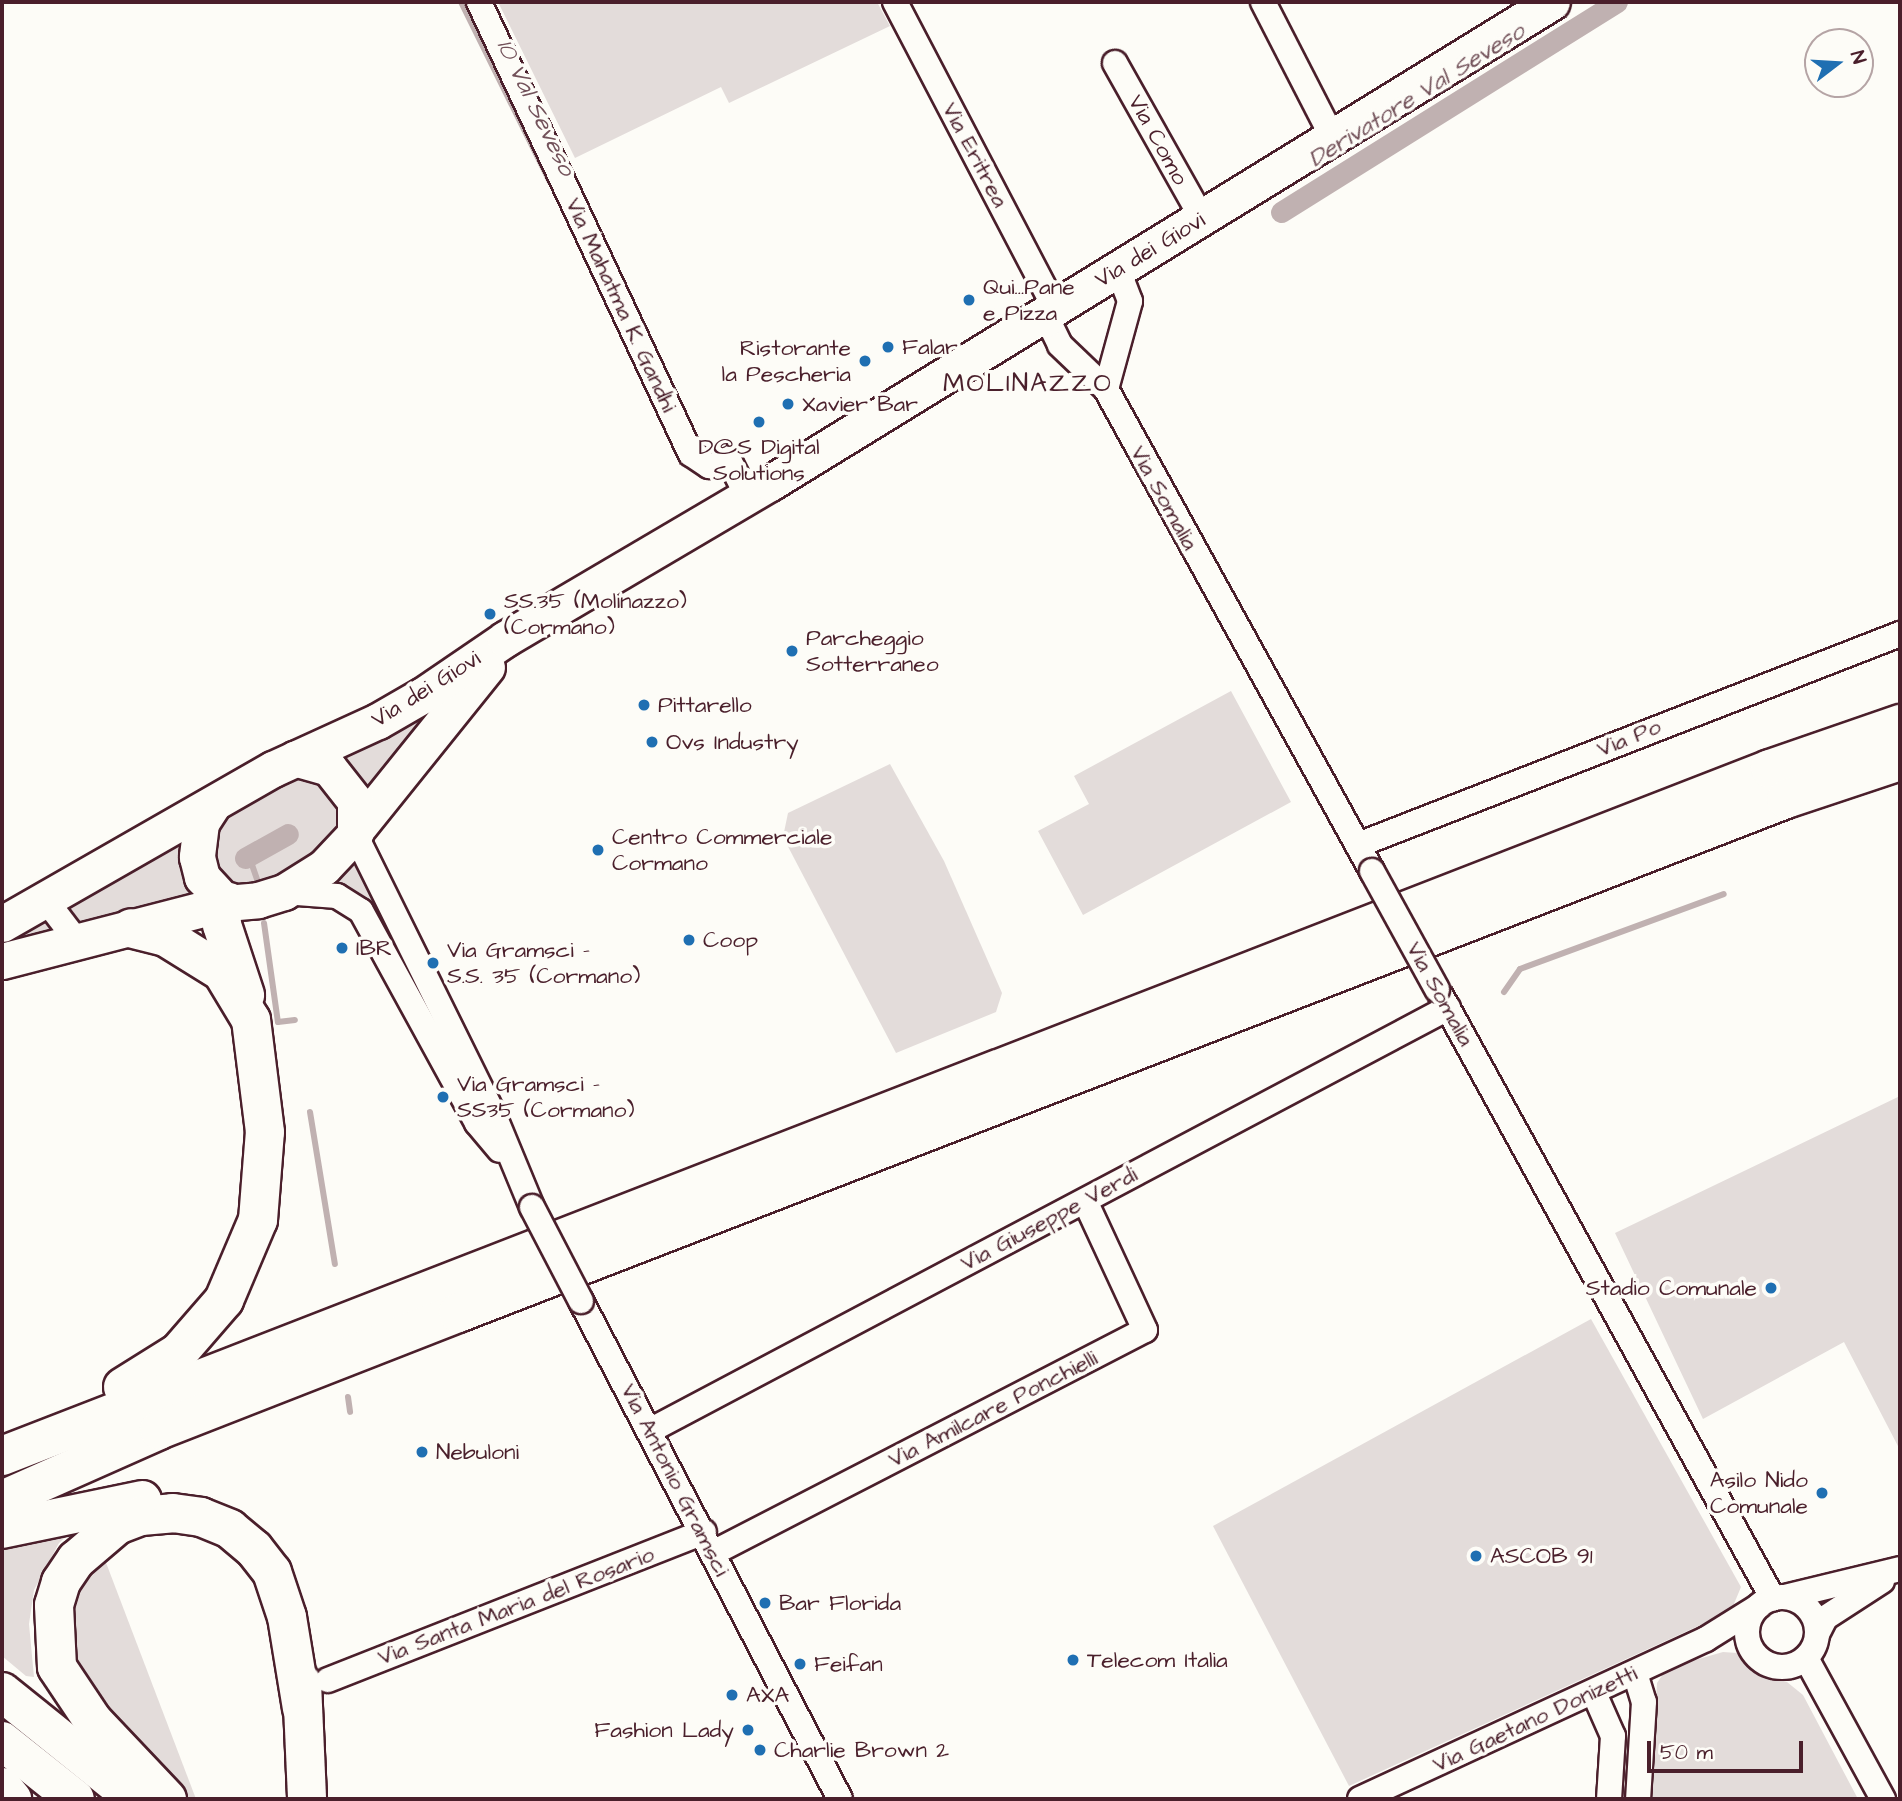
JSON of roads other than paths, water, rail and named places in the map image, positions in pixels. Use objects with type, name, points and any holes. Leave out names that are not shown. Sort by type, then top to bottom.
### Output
[{"type":"highway","points":[[2,1455],[1770,769],[1900,724]]},
{"type":"highway","points":[[2,1500],[159,1430],[614,1252],[1773,804],[1900,761]]},
{"type":"highway","points":[[2,1449],[38,1426],[157,1369],[198,1333],[223,1300],[258,1220],[265,1132],[251,1020],[222,925],[221,915],[228,903]]},
{"type":"highway","points":[[131,928],[166,937],[198,953],[222,972],[251,1020]]},
{"type":"highway","points":[[2,1529],[175,1497],[207,1503],[239,1518],[265,1539],[287,1566],[304,1618],[302,1709],[307,1799]]},
{"type":"highway","points":[[167,1799],[93,1721],[57,1667],[54,1605],[61,1582],[76,1560],[117,1525],[152,1515],[201,1517],[230,1529],[254,1549],[272,1572],[287,1617],[302,1709]]},
{"type":"highway","points":[[2,1692],[135,1799]]},
{"type":"highway","points":[[2,1741],[75,1799]]},
{"type":"highway","points":[[2,1787],[12,1799]]},
{"type":"main road","name":"Via dei Giovi","points":[[295,758],[387,716],[553,610],[747,496],[1552,2]]},
{"type":"main road","name":"Via dei Giovi","points":[[356,832],[386,797],[480,673],[553,610]]},
{"type":"main road","points":[[2,924],[295,758],[314,761],[339,776],[355,801],[356,832],[332,860],[284,892],[228,903],[2,961]]},
{"type":"main road","points":[[212,806],[201,823],[197,857],[202,877],[228,903]]},
{"type":"street","name":"Via Mahatma K. Gandhi","points":[[479,2],[691,454],[709,466],[731,464],[747,496]]},
{"type":"street","name":"Via Eritrea","points":[[895,2],[1050,311]]},
{"type":"street","points":[[1263,2],[1332,136]]},
{"type":"street","name":"Via Como","points":[[1115,63],[1202,218]]},
{"type":"street","points":[[1106,389],[1130,301],[1118,270]]},
{"type":"street","name":"Via Somalia","points":[[1050,311],[1060,345],[1106,389],[1772,1601]]},
{"type":"street","name":"Via Po","points":[[1358,845],[1900,634]]},
{"type":"street","name":"Via Antonio Gramsci","points":[[379,883],[376,835],[386,797]]},
{"type":"street","name":"Via Antonio Gramsci","points":[[356,832],[493,1113],[510,1161],[532,1207],[651,1430],[840,1799]]},
{"type":"street","name":"Via Antonio Gramsci","points":[[284,892],[337,896],[361,911],[477,1123],[510,1161]]},
{"type":"street","points":[[45,900],[77,941]]},
{"type":"street","name":"Via Giuseppe Verdi","points":[[651,1430],[1085,1201],[1443,999]]},
{"type":"street","name":"Via Amilcare Ponchielli","points":[[708,1543],[1145,1330],[1085,1201]]},
{"type":"street","name":"Via Santa Maria del Rosario","points":[[328,1680],[708,1543]]},
{"type":"street","points":[[1710,1637],[1733,1639],[1780,1667],[1806,1658],[1825,1618],[1900,1570]]},
{"type":"street","name":"Via Gaetano Donizetti","points":[[1360,1799],[1594,1693],[1710,1637],[1772,1601],[1900,1570]]},
{"type":"street","points":[[1755,1654],[1747,1632],[1772,1601],[1808,1608],[1817,1634]]},
{"type":"street","points":[[1806,1658],[1883,1799]]},
{"type":"street","points":[[1635,1673],[1644,1702],[1638,1799]]},
{"type":"street","points":[[1594,1693],[1613,1736],[1609,1799]]},
{"type":"waterway","name":"10 Val Seveso","points":[[461,2],[550,182]]},
{"type":"waterway","name":"Derivatore Val Seveso","points":[[1281,212],[1617,2]]},
{"type":"waterway","name":"Derivatore Val Seveso","points":[[245,858],[288,834]]},
{"type":"waterway","points":[[249,856],[258,882]]},
{"type":"waterway","points":[[1504,992],[1520,969],[1724,894]]},
{"type":"waterway","points":[[264,923],[278,1022],[295,1020]]},
{"type":"waterway","points":[[310,1112],[335,1264]]},
{"type":"waterway","points":[[348,1397],[350,1412]]},
{"type":"place","name":"Qui...Pane e Pizza","points":[[969,300]]},
{"type":"place","name":"Falar","points":[[888,347]]},
{"type":"place","name":"Ristorante la Pescheria","points":[[865,361]]},
{"type":"place","name":"Xavier Bar","points":[[788,404]]},
{"type":"place","name":"D@S Digital Solutions","points":[[759,422]]},
{"type":"place","name":"SS.35 (Molinazzo) (Cormano)","points":[[490,614]]},
{"type":"place","name":"Parcheggio Sotterraneo","points":[[792,651]]},
{"type":"place","name":"Pittarello","points":[[644,705]]},
{"type":"place","name":"Ovs Industry","points":[[652,742]]},
{"type":"place","name":"Centro Commerciale Cormano","points":[[598,850]]},
{"type":"place","name":"Coop","points":[[689,940]]},
{"type":"place","name":"IBR","points":[[342,948]]},
{"type":"place","name":"Via Gramsci - S.S. 35 (Cormano)","points":[[433,963]]},
{"type":"place","name":"Via Gramsci - SS35 (Cormano)","points":[[443,1097]]},
{"type":"place","name":"Stadio Comunale","points":[[1771,1288]]},
{"type":"place","name":"Nebuloni","points":[[422,1452]]},
{"type":"place","name":"Asilo Nido Comunale","points":[[1822,1493]]},
{"type":"place","name":"ASCOB 91","points":[[1476,1556]]},
{"type":"place","name":"Bar Florida","points":[[765,1603]]},
{"type":"place","name":"Telecom Italia","points":[[1073,1660]]},
{"type":"place","name":"Feifan","points":[[800,1664]]},
{"type":"place","name":"AXA","points":[[732,1695]]},
{"type":"place","name":"Fashion Lady","points":[[748,1730]]},
{"type":"place","name":"Charlie Brown 2","points":[[760,1750]]},
{"type":"district","name":"MOLINAZZO","points":[[1028,384]]}]
